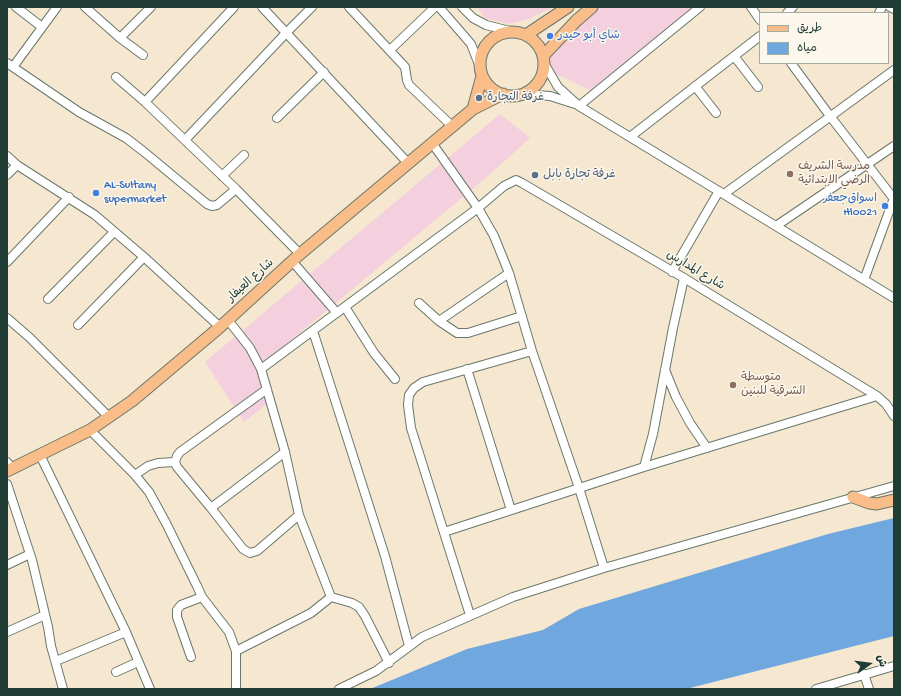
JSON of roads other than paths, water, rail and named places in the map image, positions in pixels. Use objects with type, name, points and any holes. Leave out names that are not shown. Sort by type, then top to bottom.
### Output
[{"type":"main road","points":[[526,35],[568,7]]},
{"type":"main road","points":[[543,60],[576,21],[592,7]]},
{"type":"main road","points":[[473,108],[481,71],[481,56],[486,46],[493,38],[503,33],[514,32],[526,35],[534,40],[539,48],[543,60],[542,73],[538,82],[531,90],[512,96],[494,90],[487,84],[481,71]]},
{"type":"main road","name":"شارع العيفار","points":[[9,467],[40,455],[90,430],[132,401],[224,323],[296,257],[473,108],[503,94]]},
{"type":"main road","points":[[853,497],[868,503],[877,504],[894,500]]},
{"type":"street","points":[[16,7],[42,27]]},
{"type":"street","points":[[57,7],[10,65],[79,112],[126,138],[201,198],[206,204],[212,206],[217,205],[236,189]]},
{"type":"street","points":[[85,7],[120,38],[143,55]]},
{"type":"street","points":[[120,38],[151,7]]},
{"type":"street","points":[[145,102],[234,7]]},
{"type":"street","points":[[262,7],[408,163]]},
{"type":"street","points":[[185,140],[312,7]]},
{"type":"street","points":[[349,7],[405,67],[409,84],[452,126]]},
{"type":"street","points":[[390,50],[435,7]]},
{"type":"street","points":[[439,7],[471,44],[481,71]]},
{"type":"street","points":[[463,7],[473,18],[486,25],[514,32]]},
{"type":"street","points":[[579,106],[700,7]]},
{"type":"street","points":[[751,7],[759,19]]},
{"type":"street","points":[[890,7],[894,10]]},
{"type":"street","points":[[630,137],[759,37]]},
{"type":"street","points":[[734,56],[758,87]]},
{"type":"street","points":[[543,60],[558,87],[579,106],[894,298]]},
{"type":"street","points":[[792,64],[894,198],[864,280]]},
{"type":"street","points":[[672,272],[721,193],[894,70]]},
{"type":"street","points":[[277,118],[324,72]]},
{"type":"street","points":[[116,77],[145,102],[236,189],[296,257],[337,313]]},
{"type":"street","points":[[695,86],[716,113]]},
{"type":"street","points":[[522,94],[550,96],[579,106]]},
{"type":"street","points":[[432,143],[478,208],[494,236],[509,273],[532,351],[579,488],[604,568]]},
{"type":"street","points":[[776,226],[894,146]]},
{"type":"street","points":[[222,176],[244,155]]},
{"type":"street","points":[[7,156],[17,165],[95,215],[224,323],[250,348],[261,369],[267,389],[285,452],[299,515],[331,596]]},
{"type":"street","points":[[7,175],[17,165]]},
{"type":"street","name":"شارع المدارس","points":[[478,208],[504,186],[516,180],[684,278],[877,396],[886,404],[894,416]]},
{"type":"street","points":[[7,262],[69,197]]},
{"type":"street","points":[[261,369],[478,208]]},
{"type":"street","points":[[48,299],[114,232]]},
{"type":"street","points":[[78,325],[144,257]]},
{"type":"street","points":[[439,321],[509,273]]},
{"type":"street","points":[[644,467],[653,434],[664,370],[684,278]]},
{"type":"street","points":[[419,303],[453,332],[462,334],[522,316]]},
{"type":"street","points":[[345,307],[374,353],[395,379]]},
{"type":"street","points":[[7,318],[29,337],[109,418]]},
{"type":"street","points":[[313,331],[385,556],[409,646]]},
{"type":"street","points":[[470,615],[411,428],[408,404],[409,395],[414,388],[423,382],[532,351]]},
{"type":"street","points":[[467,369],[511,510]]},
{"type":"street","points":[[664,370],[690,423],[707,448]]},
{"type":"street","points":[[267,389],[180,452],[175,462],[180,472],[243,549],[250,554],[257,551],[299,515]]},
{"type":"street","points":[[444,532],[644,467],[877,396]]},
{"type":"street","points":[[90,430],[135,475],[149,492],[198,586],[202,597],[229,632],[236,651],[236,689]]},
{"type":"street","points":[[211,508],[285,452]]},
{"type":"street","points":[[40,455],[126,632],[150,689]]},
{"type":"street","points":[[135,475],[148,466],[158,463],[175,462]]},
{"type":"street","points":[[7,484],[30,554],[51,646],[63,689]]},
{"type":"street","points":[[339,689],[389,663],[422,637],[531,590],[894,486]]},
{"type":"street","points":[[7,565],[30,554]]},
{"type":"street","points":[[331,596],[359,607],[389,663]]},
{"type":"street","points":[[236,651],[311,613],[331,596]]},
{"type":"street","points":[[191,657],[177,617],[177,610],[181,605],[202,597]]},
{"type":"street","points":[[7,632],[45,615]]},
{"type":"street","points":[[56,661],[126,632]]},
{"type":"street","points":[[116,672],[138,662]]},
{"type":"street","points":[[816,689],[894,666]]},
{"type":"street","points":[[864,674],[869,689]]},
{"type":"water","points":[[894,518],[894,636],[686,689],[370,689],[467,649],[543,630],[579,609],[828,534]]},
{"type":"place","name":"شاي أبو حيدر","points":[[550,36]]},
{"type":"place","name":"غرفة التجارة","points":[[479,98]]},
{"type":"place","name":"مدرسة الشريف الرضي الابتدائية","points":[[790,174]]},
{"type":"place","name":"غرفة تجارة بابل","points":[[535,175]]},
{"type":"place","name":"AL-Sultany supermarket","points":[[96,193]]},
{"type":"place","name":"اسواق‌جعفر Hl0021","points":[[885,206]]},
{"type":"place","name":"متوسطة الشرقية للبنين","points":[[733,385]]}]
